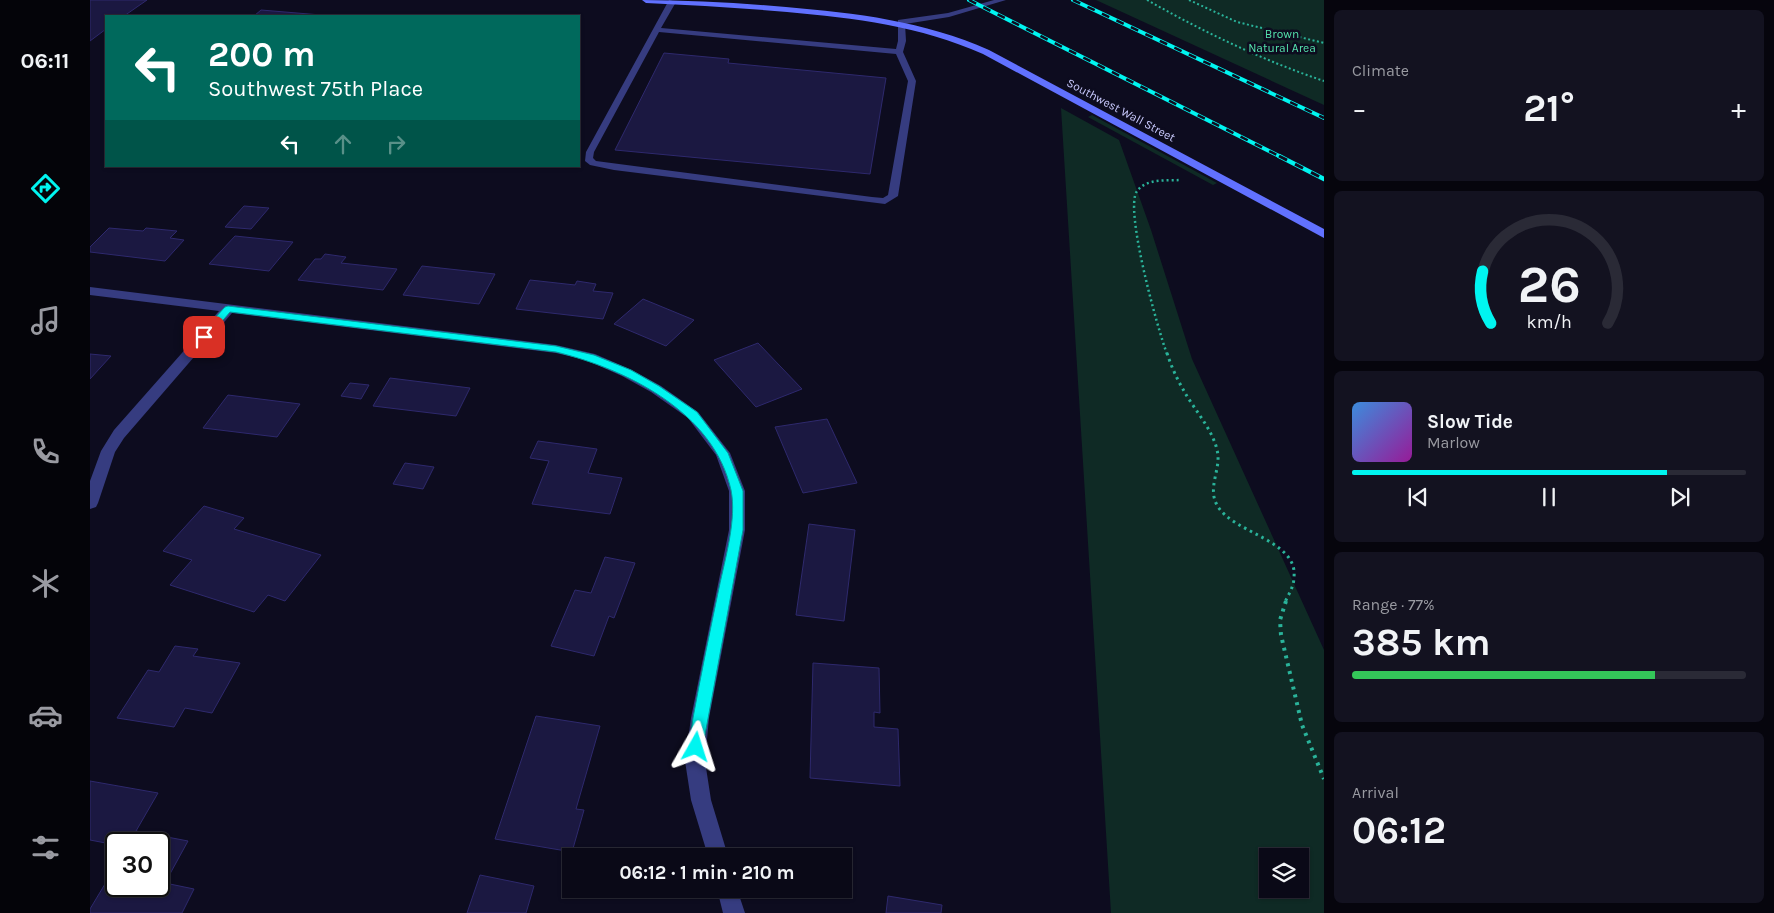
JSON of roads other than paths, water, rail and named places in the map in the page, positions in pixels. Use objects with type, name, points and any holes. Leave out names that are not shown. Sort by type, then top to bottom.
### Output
[{"type":"street","name":"Southwest Wall Street","points":[[646,0],[777,8],[901,22],[949,36],[986,52],[1324,234]]},
{"type":"street","points":[[90,291],[556,349],[590,357],[627,373],[656,389],[693,415],[723,453],[737,491],[737,530],[700,718],[695,761],[701,800],[716,848]]},
{"type":"street","points":[[90,503],[108,451],[119,434],[228,309]]},
{"type":"street","points":[[730,898],[734,913]]},
{"type":"lane","points":[[672,2],[590,152],[588,159],[593,163],[885,201],[893,196],[912,82],[899,52],[902,41],[901,22],[949,15],[1002,0]]},
{"type":"lane","points":[[658,30],[899,52]]},
{"type":"railway","points":[[969,0],[1281,157]]},
{"type":"railway","points":[[1073,0],[1324,118]]},
{"type":"railway","points":[[1279,156],[1324,179]]},
{"type":"park label","name":"Brown Natural Area","points":[[1282,41]]}]
